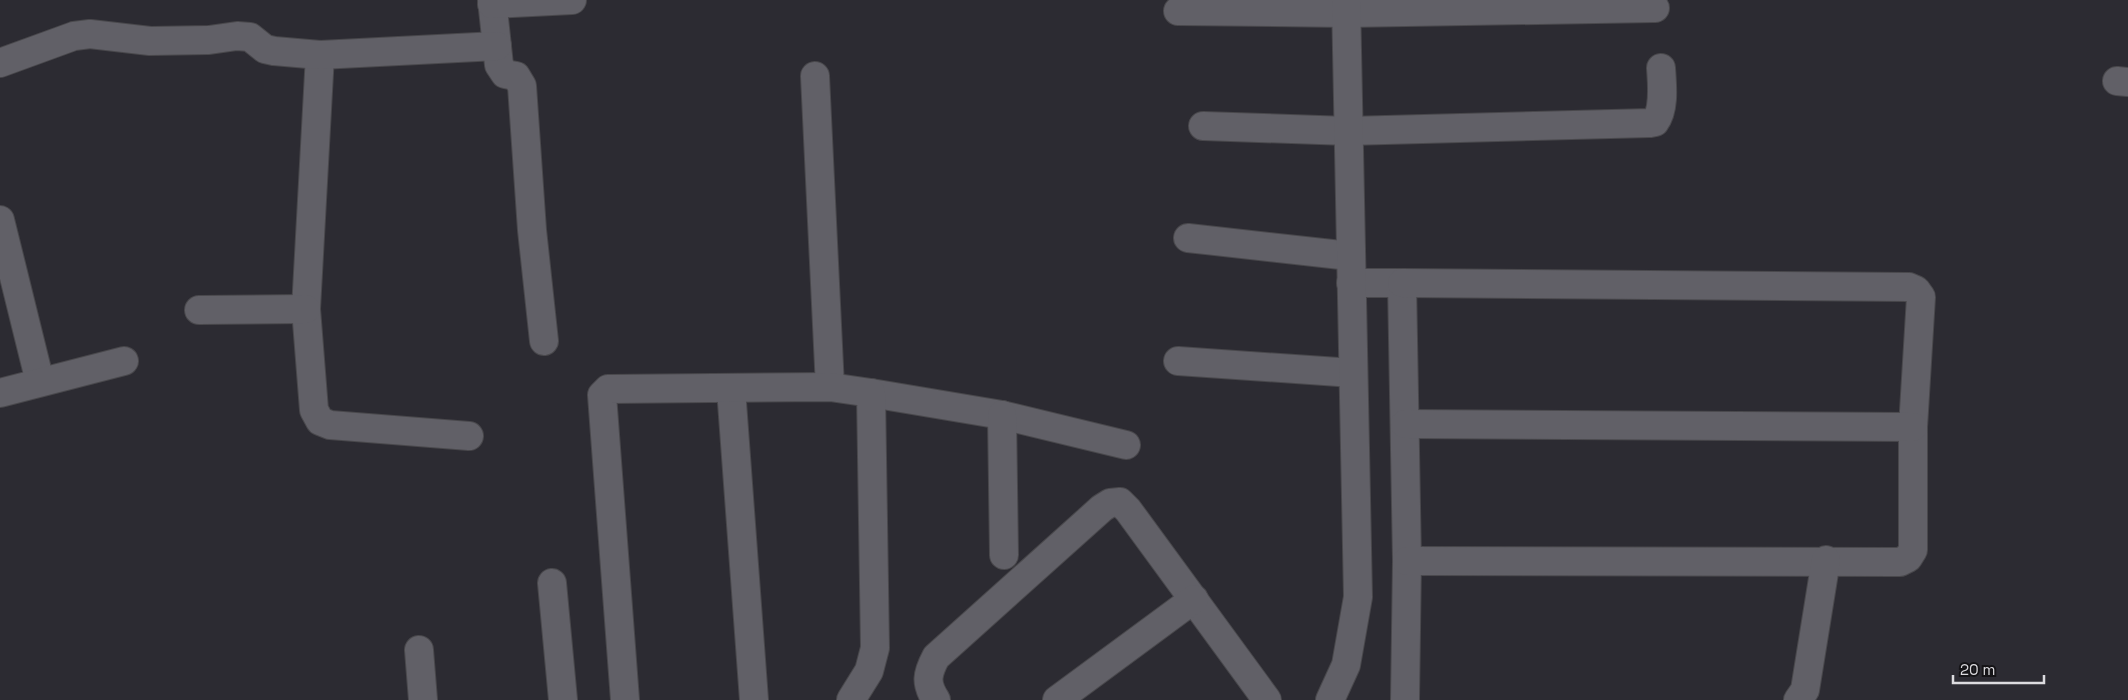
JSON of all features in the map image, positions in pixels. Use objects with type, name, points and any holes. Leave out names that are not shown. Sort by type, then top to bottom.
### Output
[{"type":"street","points":[[544,341],[532,230],[522,86],[516,76],[505,74],[499,65],[492,2],[572,0]]},
{"type":"street","points":[[1178,11],[1346,6],[1654,8]]},
{"type":"street","points":[[1330,700],[1346,664],[1358,597],[1346,6]]},
{"type":"street","points":[[0,63],[74,36],[90,34],[150,41],[209,40],[237,36],[250,37],[265,49],[320,55],[496,46]]},
{"type":"street","points":[[320,55],[306,309],[314,410],[320,421],[330,425],[469,436]]},
{"type":"street","points":[[1203,126],[1348,131],[1650,123],[1658,120],[1662,97],[1661,68]]},
{"type":"street","points":[[815,76],[830,386]]},
{"type":"street","points":[[0,220],[40,382]]},
{"type":"street","points":[[1188,238],[1350,256]]},
{"type":"street","points":[[1352,283],[1909,287],[1916,290],[1920,298],[1913,427],[1913,550],[1908,558],[1900,562],[1826,560],[1407,561]]},
{"type":"street","points":[[1395,283],[1405,424],[1407,561],[1405,700]]},
{"type":"street","points":[[199,310],[306,309]]},
{"type":"street","points":[[1178,360],[1352,373]]},
{"type":"street","points":[[0,393],[124,361]]},
{"type":"street","points":[[625,700],[602,394],[608,389],[731,389],[830,386],[1002,415],[1126,445]]},
{"type":"street","points":[[731,389],[754,700]]},
{"type":"street","points":[[851,700],[869,671],[875,648],[871,393]]},
{"type":"street","points":[[1002,415],[1004,555]]},
{"type":"street","points":[[1405,424],[1913,427]]},
{"type":"street","points":[[936,700],[926,682],[936,657],[1102,508],[1110,503],[1120,502],[1128,510],[1194,599],[1263,699]]},
{"type":"street","points":[[1798,700],[1805,690],[1826,560]]},
{"type":"street","points":[[552,583],[563,700]]},
{"type":"street","points":[[1057,700],[1194,599]]},
{"type":"street","points":[[419,650],[423,700]]}]
